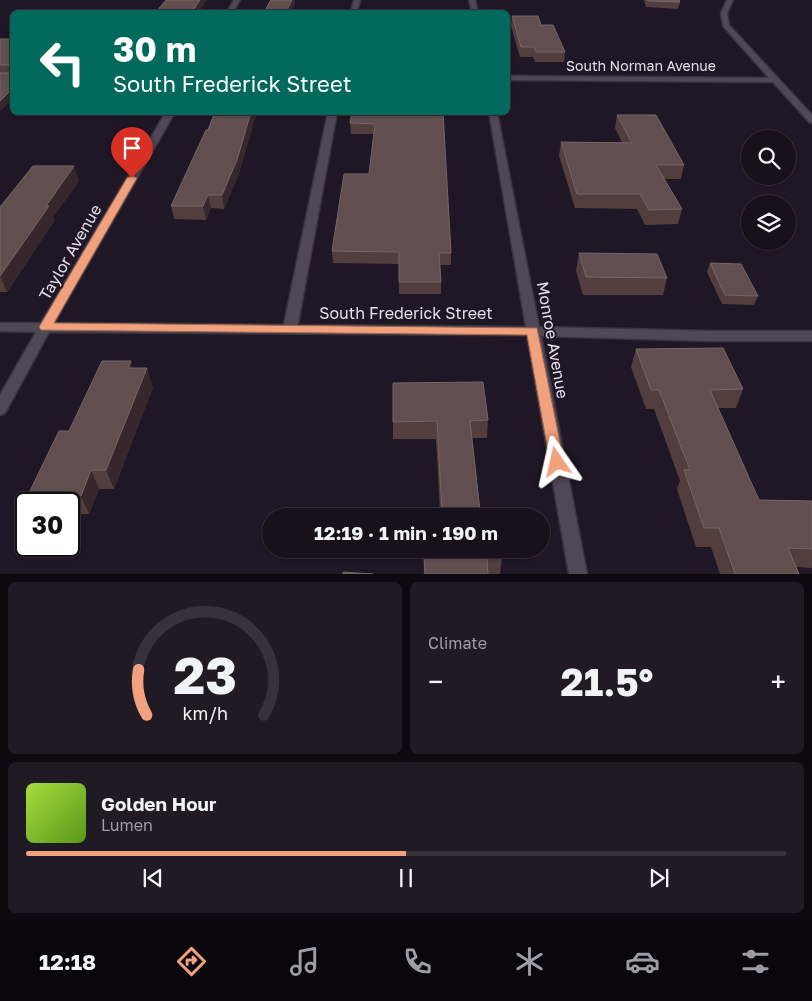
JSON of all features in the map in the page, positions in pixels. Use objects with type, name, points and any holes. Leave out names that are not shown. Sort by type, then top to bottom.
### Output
[{"type":"street","points":[[730,0],[722,18],[726,26],[812,120]]},
{"type":"street","name":"South Norman Avenue","points":[[510,78],[774,80]]},
{"type":"street","name":"Taylor Avenue","points":[[0,409],[45,327],[169,115]]},
{"type":"street","points":[[290,329],[332,115]]},
{"type":"street","name":"Monroe Avenue","points":[[494,115],[578,574]]},
{"type":"street","name":"South Frederick Street","points":[[0,327],[532,331],[711,336],[812,336]]},
{"type":"building","points":[[166,0],[200,0],[193,10],[158,10]]},
{"type":"building","points":[[271,0],[292,0],[287,10],[265,10]]},
{"type":"building","points":[[679,0],[680,2],[647,1]]},
{"type":"building","points":[[512,16],[538,16],[541,25],[553,25],[565,52],[536,52],[534,47],[521,47]]},
{"type":"building","points":[[0,39],[10,39],[10,65],[0,65]]},
{"type":"building","points":[[0,73],[10,73],[10,91],[0,101]]},
{"type":"building","points":[[214,115],[250,115],[237,160],[222,195],[208,195],[203,206],[171,206],[206,130],[208,130]]},
{"type":"building","points":[[351,115],[443,115],[451,253],[439,253],[441,282],[399,282],[399,252],[332,251],[344,174],[369,174],[375,124],[350,123]]},
{"type":"building","points":[[617,115],[656,115],[684,165],[656,165],[682,209],[649,210],[640,194],[577,194],[561,142],[632,143]]},
{"type":"building","points":[[33,166],[74,166],[46,206],[49,206],[0,276],[0,207]]},
{"type":"building","points":[[579,253],[657,254],[667,278],[586,277]]},
{"type":"building","points":[[710,263],[741,264],[758,296],[725,295]]},
{"type":"building","points":[[723,348],[743,389],[710,390],[759,500],[812,501],[812,549],[788,548],[799,574],[735,574],[719,528],[704,528],[684,470],[690,470],[659,390],[651,390],[636,349]]},
{"type":"building","points":[[102,361],[131,361],[128,368],[147,368],[106,470],[91,470],[81,496],[80,492],[29,492],[59,431],[69,431]]},
{"type":"building","points":[[483,382],[488,420],[470,421],[480,508],[442,508],[437,421],[393,422],[393,383]]},
{"type":"building","points":[[424,558],[487,558],[488,574],[425,574]]},
{"type":"building","points":[[343,572],[373,574],[343,574]]},
{"type":"route","points":[[132,178],[45,327],[532,331],[557,462]]}]
